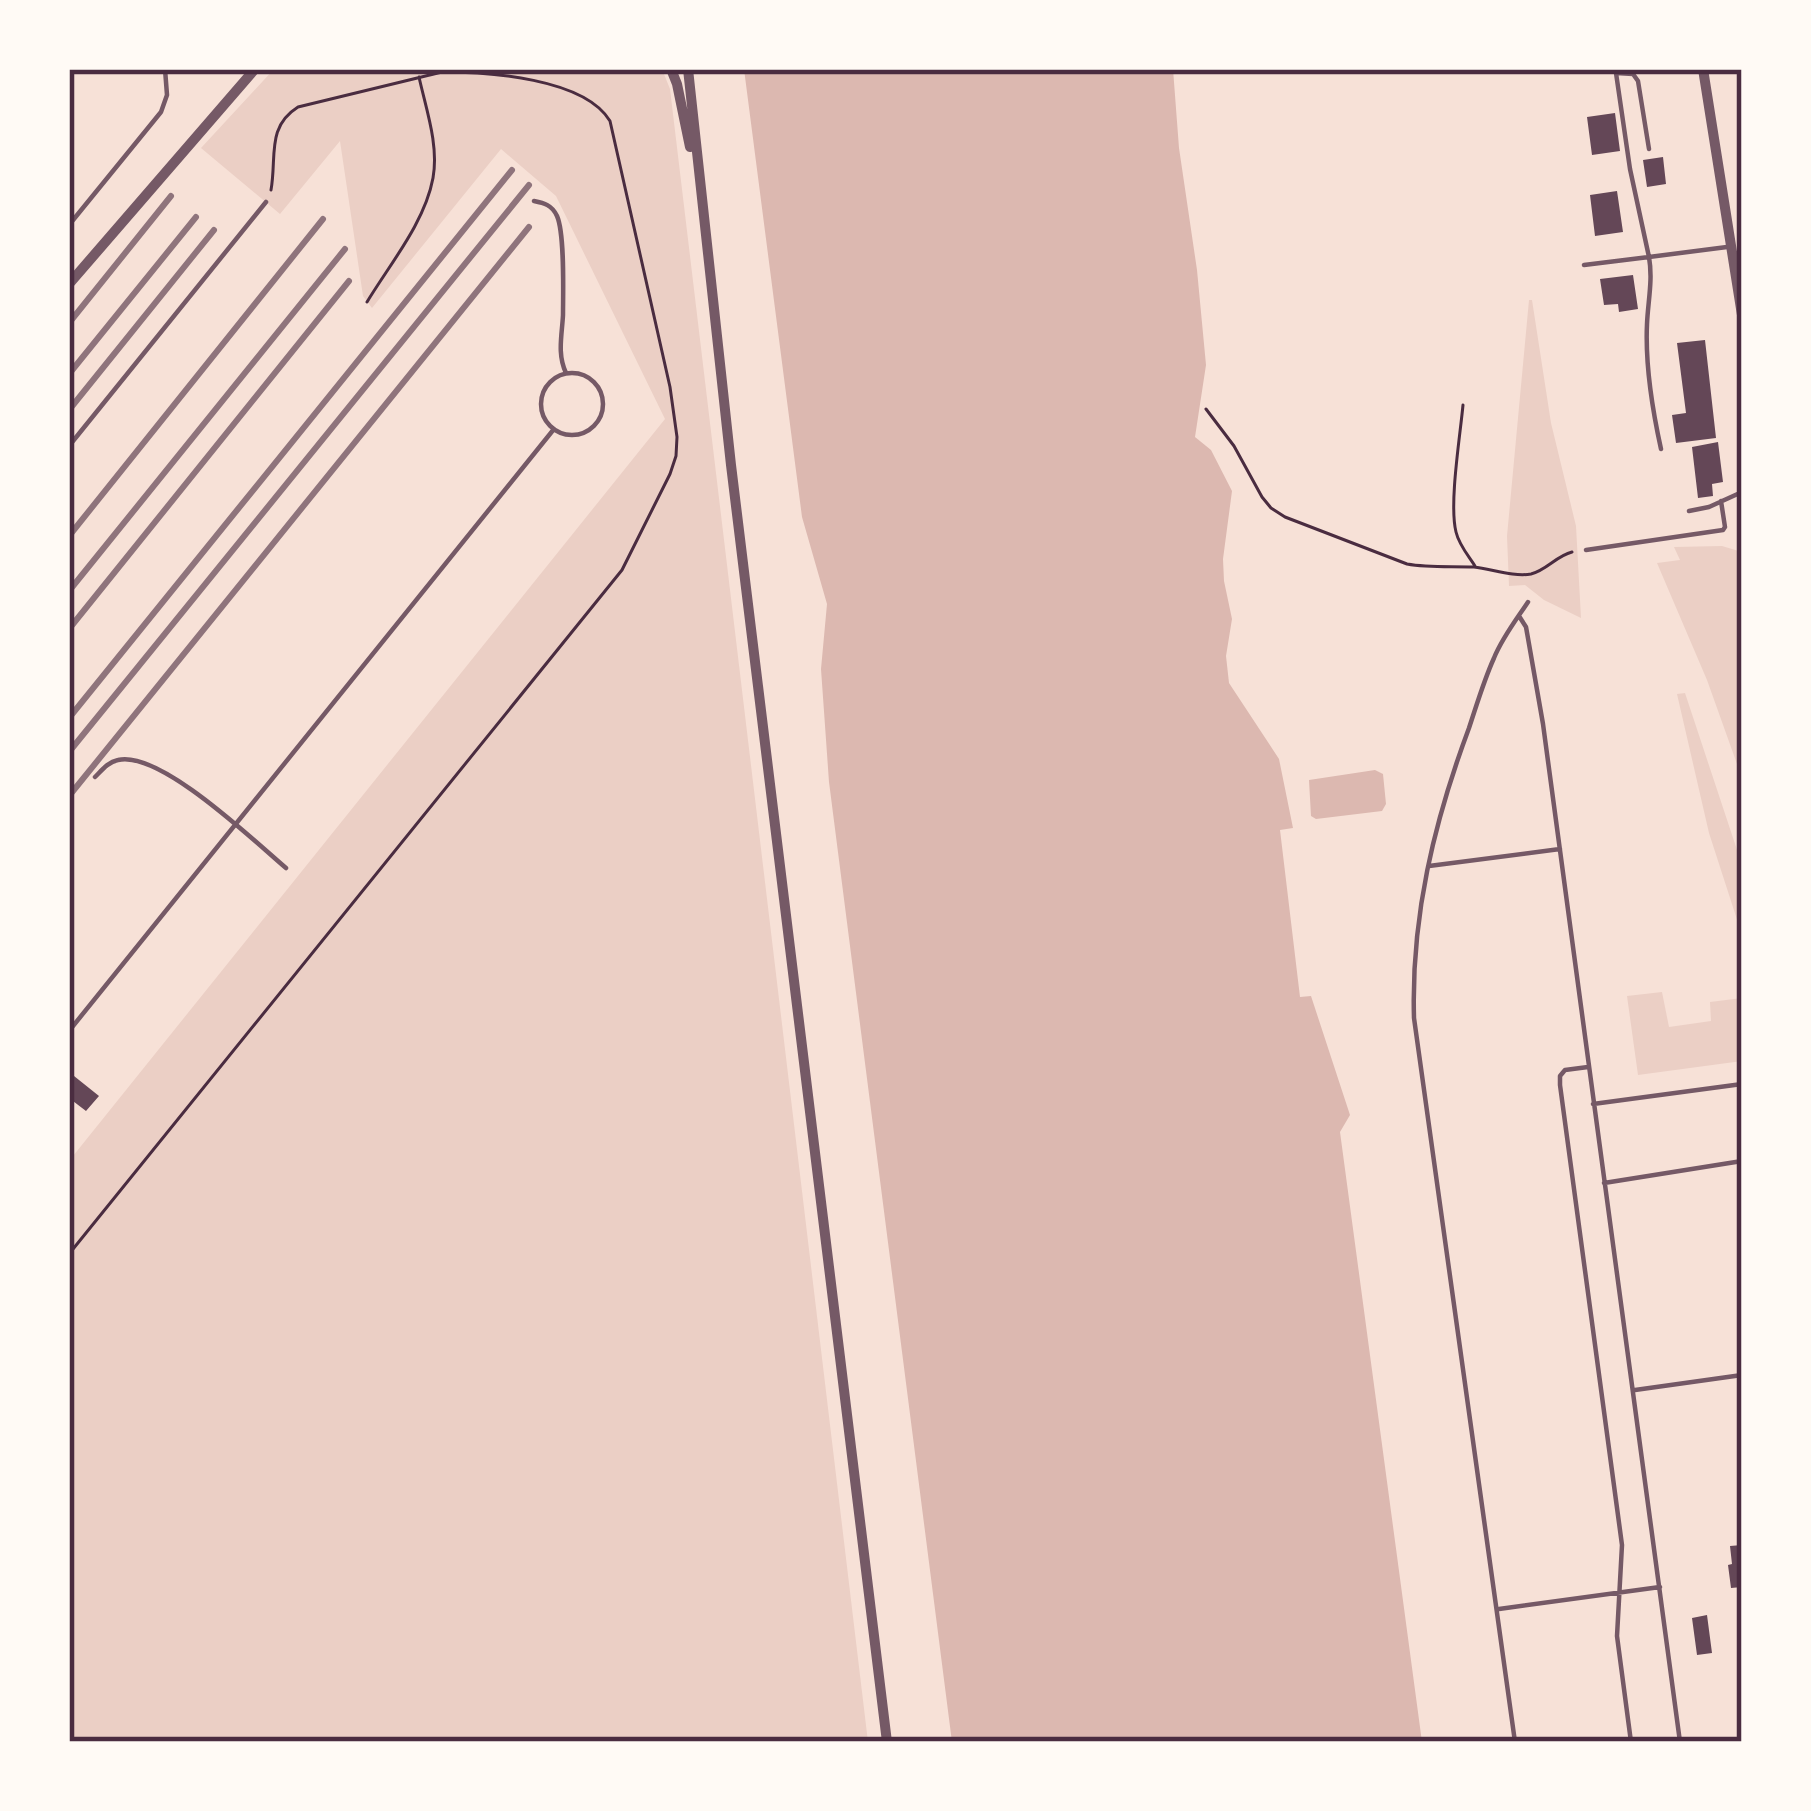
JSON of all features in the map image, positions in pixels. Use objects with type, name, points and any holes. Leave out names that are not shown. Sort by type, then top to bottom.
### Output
[{"type":"street","points":[[69,284],[255,69]]},
{"type":"street","points":[[671,69],[702,209]]},
{"type":"street","points":[[688,69],[887,1742]]},
{"type":"street","points":[[1703,69],[1742,315]]},
{"type":"lane","points":[[69,225],[161,112],[167,94],[165,69]]},
{"type":"lane","points":[[1649,149],[1638,81],[1628,72],[1616,71],[1652,273],[1646,327],[1650,400],[1661,448]]},
{"type":"lane","points":[[533,201],[551,207],[557,216],[563,312],[560,357],[566,373]]},
{"type":"lane","points":[[69,446],[266,202]]},
{"type":"lane","points":[[1584,265],[1733,247]]},
{"type":"lane","points":[[566,373],[586,376],[600,390],[603,410],[593,428],[584,433],[564,434],[554,429],[541,403],[549,383],[566,373]]},
{"type":"lane","points":[[69,1031],[554,429]]},
{"type":"lane","points":[[1689,511],[1709,508],[1742,492]]},
{"type":"lane","points":[[1586,550],[1723,530],[1721,501]]},
{"type":"lane","points":[[1515,1742],[1414,1018],[1413,970],[1426,867],[1457,758],[1496,653],[1528,602]]},
{"type":"lane","points":[[1519,616],[1526,628],[1540,705],[1681,1742]]},
{"type":"lane","points":[[95,777],[115,760],[142,762],[180,780],[286,868]]},
{"type":"lane","points":[[1426,867],[1560,849]]},
{"type":"lane","points":[[1588,1067],[1565,1070],[1560,1085],[1622,1545],[1617,1636],[1631,1742]]},
{"type":"lane","points":[[1593,1104],[1742,1084]]},
{"type":"lane","points":[[1604,1183],[1742,1161]]},
{"type":"lane","points":[[1633,1390],[1742,1377]]},
{"type":"lane","points":[[1497,1610],[1660,1587]]},
{"type":"path","points":[[69,1255],[622,569],[676,456],[670,387],[610,121],[592,101],[537,80],[442,70],[298,107],[279,123],[274,135],[273,182],[266,202]]},
{"type":"path","points":[[368,302],[418,217],[433,181],[433,137],[419,76]]},
{"type":"path","points":[[1463,405],[1456,531],[1476,567]]},
{"type":"path","points":[[1206,409],[1262,496],[1285,517],[1407,564],[1531,574],[1558,556],[1586,550]]},
{"type":"shaded area","points":[[274,69],[662,69],[670,89],[868,1742],[69,1742],[69,1161],[665,419],[556,196],[501,149],[372,308],[363,296],[340,141],[280,214],[201,148]]},
{"type":"shaded area","points":[[744,69],[1173,69],[1206,365],[1195,437],[1211,450],[1232,491],[1223,559],[1232,619],[1226,656],[1229,683],[1279,759],[1293,828],[1280,830],[1300,997],[1311,996],[1350,1115],[1340,1132],[1422,1742],[952,1742],[829,782],[821,669],[827,604],[802,517]]},
{"type":"shaded area","points":[[1529,300],[1576,526],[1581,618],[1525,585],[1509,586],[1507,536]]},
{"type":"shaded area","points":[[1722,546],[1742,552],[1742,778],[1657,563],[1680,560],[1674,547]]},
{"type":"shaded area","points":[[1685,693],[1742,865],[1742,935],[1709,833],[1677,694]]},
{"type":"shaded area","points":[[1375,770],[1383,774],[1386,804],[1382,811],[1311,816],[1309,780]]},
{"type":"shaded area","points":[[1662,992],[1669,1027],[1711,1021],[1710,1002],[1742,998],[1742,1061],[1638,1075],[1627,996]]},
{"type":"building","points":[[1615,113],[1620,151],[1592,155],[1587,117]]},
{"type":"building","points":[[1663,157],[1666,184],[1647,187],[1643,160]]},
{"type":"building","points":[[1617,191],[1623,232],[1595,236],[1590,195]]},
{"type":"building","points":[[1633,275],[1638,309],[1619,312],[1618,304],[1604,305],[1600,279]]},
{"type":"building","points":[[1705,340],[1716,438],[1676,443],[1672,415],[1686,413],[1677,343]]},
{"type":"building","points":[[1718,442],[1723,482],[1712,484],[1713,496],[1698,498],[1692,447]]},
{"type":"building","points":[[69,1072],[99,1096],[86,1111],[69,1098]]},
{"type":"building","points":[[1742,1545],[1742,1587],[1731,1588],[1730,1546]]},
{"type":"building","points":[[1707,1615],[1712,1653],[1697,1655],[1692,1618]]},
{"type":"railway","points":[[69,718],[512,170]]},
{"type":"railway","points":[[69,752],[529,185]]},
{"type":"railway","points":[[69,323],[171,196]]},
{"type":"railway","points":[[69,374],[196,217]]},
{"type":"railway","points":[[69,536],[323,219]]},
{"type":"railway","points":[[69,796],[529,227]]},
{"type":"railway","points":[[69,410],[214,230]]},
{"type":"railway","points":[[69,591],[345,249]]},
{"type":"railway","points":[[69,629],[349,281]]}]
